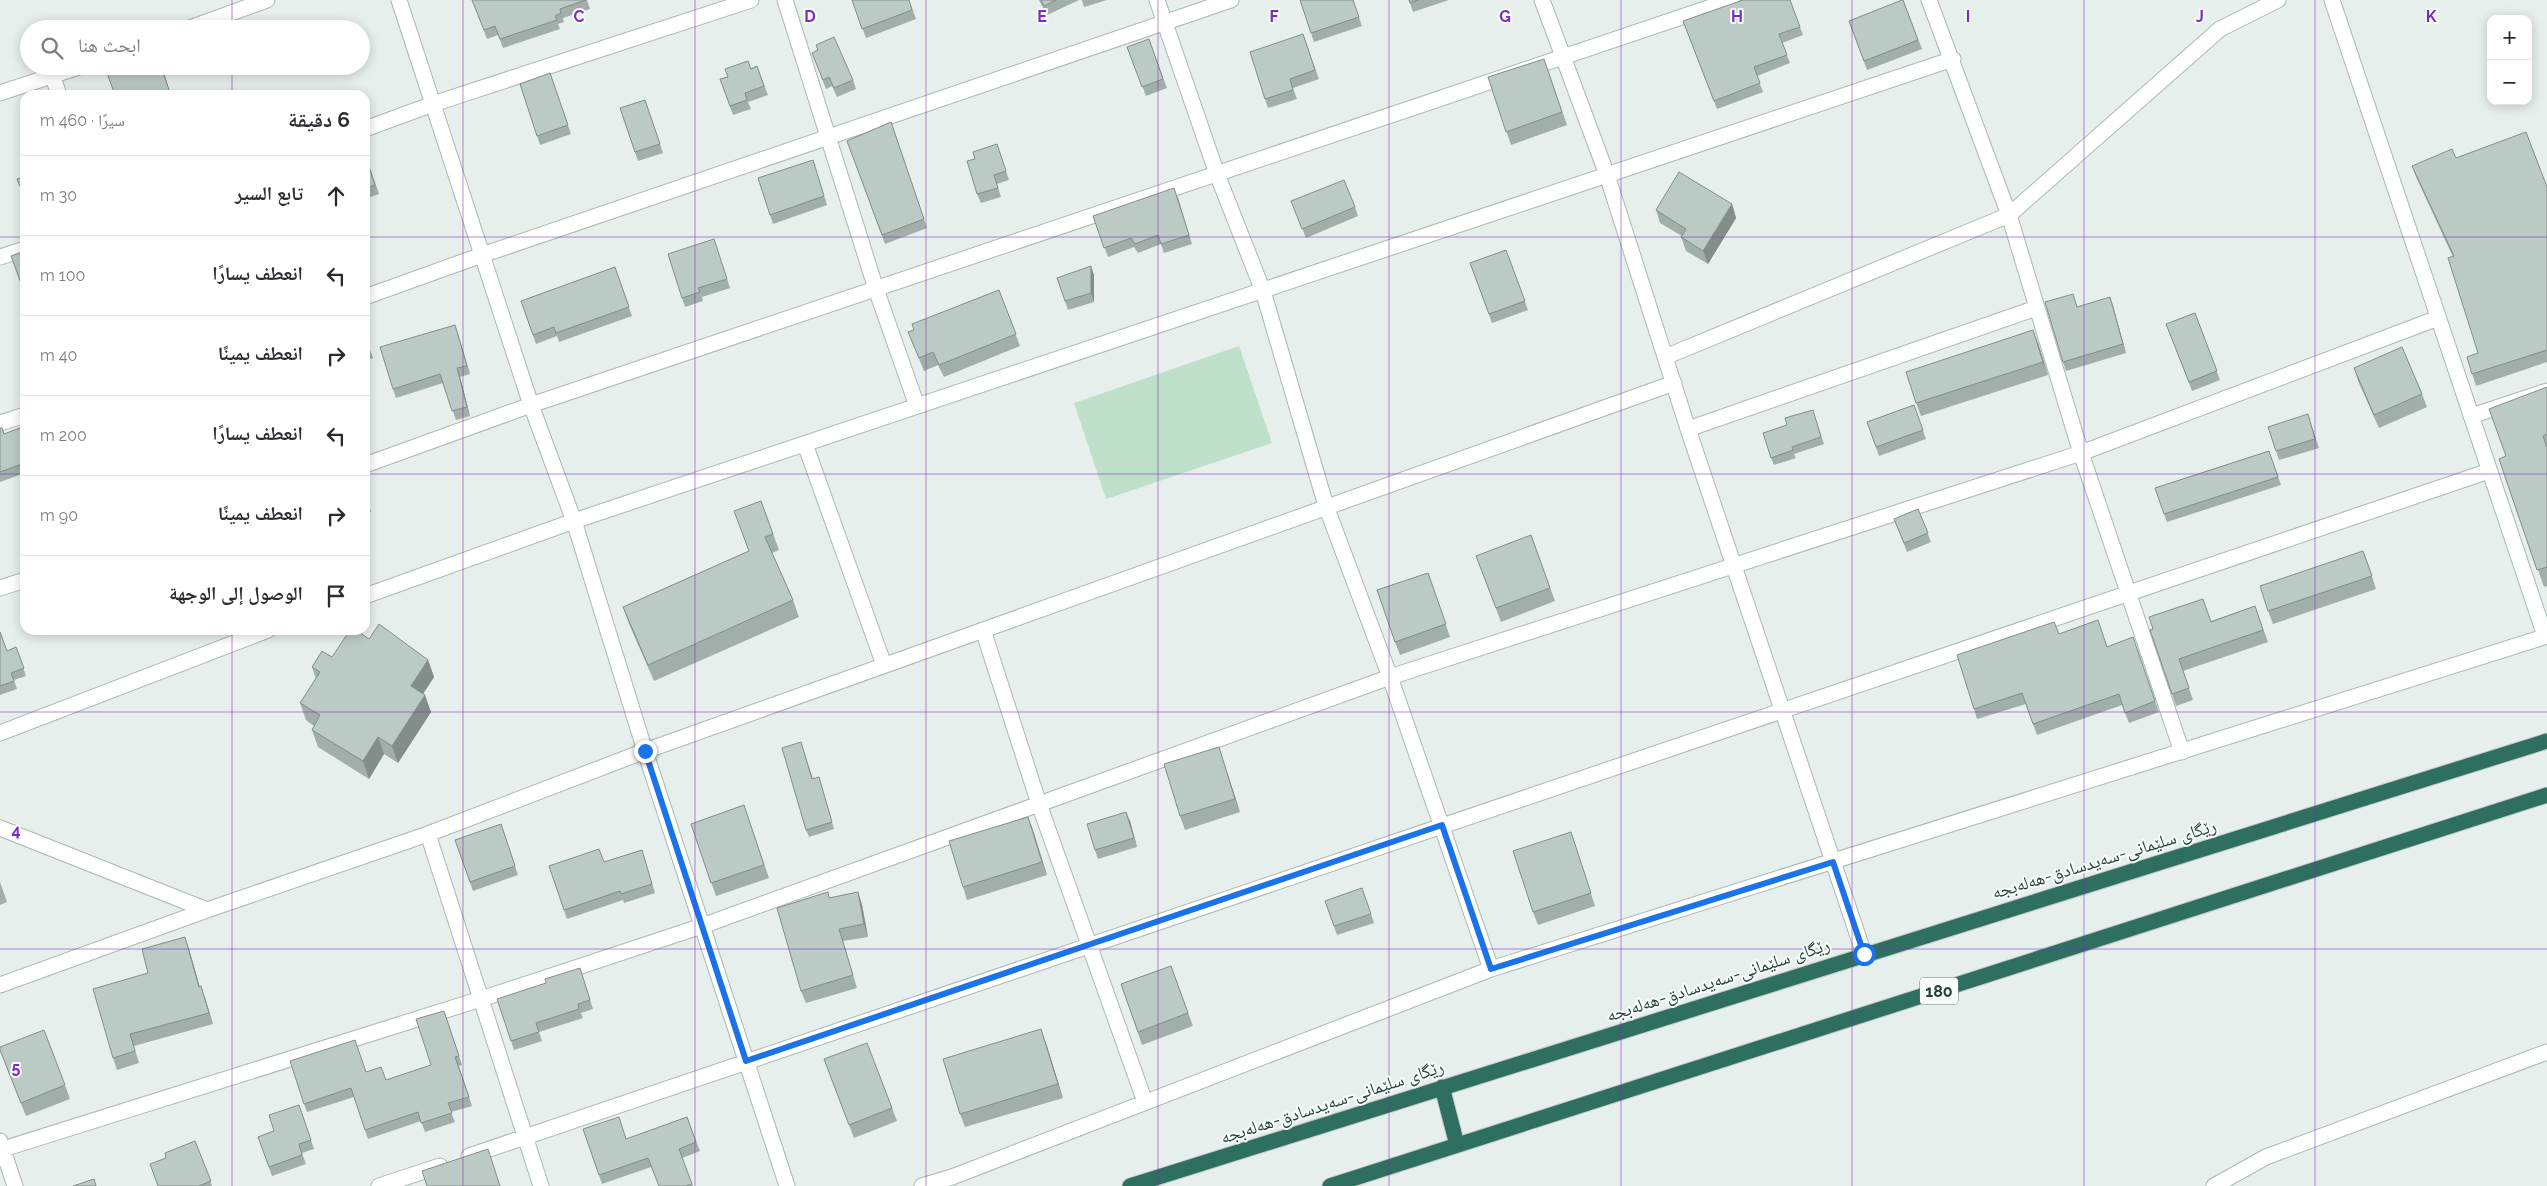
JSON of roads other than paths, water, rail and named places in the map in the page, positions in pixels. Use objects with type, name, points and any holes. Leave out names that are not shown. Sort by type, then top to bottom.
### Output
[{"type":"highway","name":"رێگای سلێمانی-سەیدسادق-هەلەبجە","points":[[1130,1186],[2547,741]]},
{"type":"highway","name":"180","points":[[1330,1186],[2547,795]]},
{"type":"highway","points":[[1442,1087],[1457,1145]]},
{"type":"street","points":[[212,20],[267,0]]},
{"type":"street","points":[[399,0],[531,405],[574,521],[645,751],[787,1186]]},
{"type":"street","points":[[370,127],[433,104],[751,0]]},
{"type":"street","points":[[785,0],[876,289],[918,406]]},
{"type":"street","points":[[1158,0],[1217,174],[1263,291],[1326,506],[1390,677],[1491,969]]},
{"type":"street","points":[[370,295],[482,255],[1231,0]]},
{"type":"street","points":[[1542,0],[1561,58],[1607,175],[1688,429],[1784,710],[1864,954]]},
{"type":"street","points":[[370,463],[531,405],[1732,0]]},
{"type":"street","points":[[1930,0],[2009,215],[2081,452],[2127,594],[2182,752]]},
{"type":"street","points":[[1665,357],[2009,215],[2220,29],[2278,0]]},
{"type":"street","points":[[922,1186],[952,1177],[1491,969],[2546,636],[2332,0]]},
{"type":"street","points":[[370,594],[574,521],[1953,60]]},
{"type":"street","points":[[0,93],[58,75]]},
{"type":"street","points":[[53,77],[57,90]]},
{"type":"street","points":[[0,257],[20,251]]},
{"type":"street","points":[[1688,429],[2036,308]]},
{"type":"street","points":[[16,1186],[1,1147],[481,999],[702,926],[1390,677],[2081,452],[2438,318]]},
{"type":"street","points":[[0,985],[207,910],[428,834],[645,751],[1674,383]]},
{"type":"street","points":[[2471,416],[2547,391]]},
{"type":"street","points":[[0,423],[20,417]]},
{"type":"street","points":[[805,444],[884,665]]},
{"type":"street","points":[[379,1186],[2489,471]]},
{"type":"street","points":[[0,588],[20,582]]},
{"type":"street","points":[[983,630],[1039,804],[1145,1102]]},
{"type":"street","points":[[0,733],[251,635]]},
{"type":"street","points":[[0,828],[207,910]]},
{"type":"street","points":[[428,834],[541,1186]]},
{"type":"street","points":[[2214,1186],[2266,1157],[2547,1052]]}]
